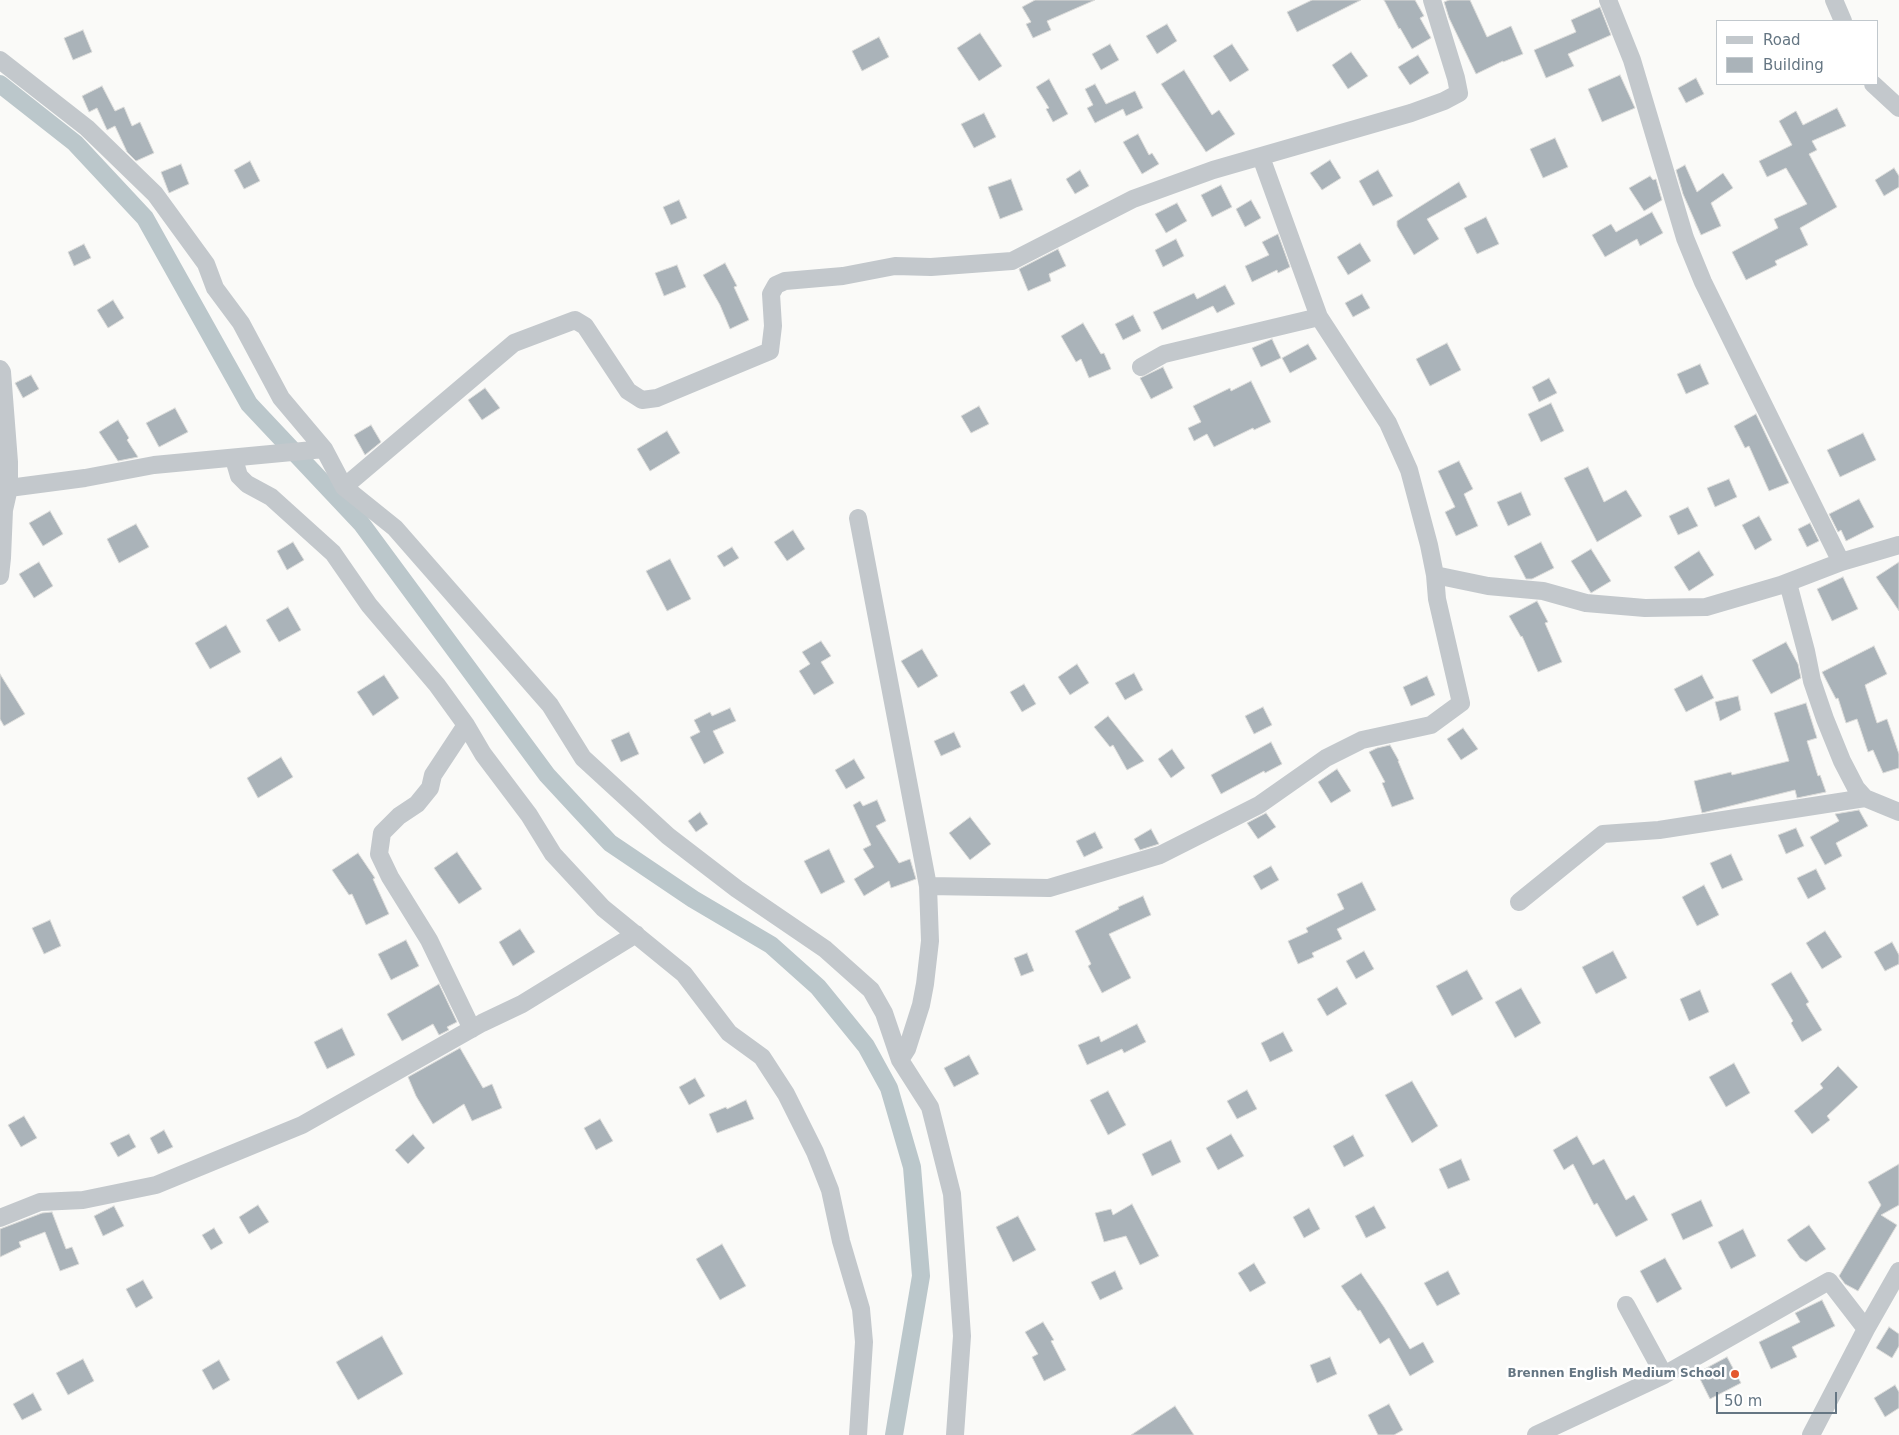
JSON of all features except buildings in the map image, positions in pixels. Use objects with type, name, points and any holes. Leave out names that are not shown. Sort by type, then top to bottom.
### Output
[{"type":"street","points":[[344,487],[514,343],[575,320],[585,326],[628,391],[642,400],[657,398],[770,351],[773,326],[771,294],[776,286],[785,281],[842,276],[895,266],[930,266],[1012,260],[1133,199],[1213,170],[1444,101],[1459,93],[1432,0]]},
{"type":"street","points":[[1608,0],[1632,60],[1685,238],[1702,282],[1841,562]]},
{"type":"street","points":[[1834,0],[1843,20]]},
{"type":"street","points":[[0,60],[87,128],[156,194],[206,264],[215,288],[241,323],[281,398],[324,450],[344,487],[395,528],[550,705],[583,758],[668,836],[737,889],[825,949],[871,990],[884,1013],[900,1060],[930,1107],[952,1194],[962,1336],[955,1435]]},
{"type":"street","points":[[1874,85],[1899,108]]},
{"type":"street","points":[[928,886],[1049,888],[1160,855],[1259,805],[1326,758],[1362,740],[1431,725],[1461,703],[1436,599],[1435,575],[1429,545],[1409,470],[1388,423],[1319,317],[1261,157]]},
{"type":"street","points":[[1141,367],[1164,354],[1319,317]]},
{"type":"street","points":[[0,369],[2,372],[9,488],[4,505],[0,576]]},
{"type":"street","points":[[9,488],[41,490],[154,465],[324,450]]},
{"type":"street","points":[[242,458],[240,476],[247,484],[271,497],[333,553],[369,605],[436,685],[466,725],[483,754],[529,816],[553,854],[603,908],[684,974],[729,1033],[762,1057],[786,1094],[815,1152],[830,1190],[841,1241],[861,1309],[864,1342],[858,1435]]},
{"type":"street","points":[[858,518],[928,886],[930,941],[922,1005],[907,1049],[900,1060]]},
{"type":"street","points":[[1435,575],[1488,586],[1543,591],[1586,603],[1645,608],[1706,607],[1788,583],[1841,562],[1899,545]]},
{"type":"street","points":[[1788,583],[1812,681],[1842,761],[1856,788],[1865,798],[1899,812]]},
{"type":"street","points":[[466,725],[433,775],[430,788],[417,804],[400,816],[382,834],[379,854],[390,877],[429,940],[472,1029]]},
{"type":"street","points":[[1519,902],[1602,834],[1659,830],[1865,798]]},
{"type":"street","points":[[0,1218],[40,1202],[82,1200],[156,1185],[302,1125],[472,1029],[522,1004],[636,934]]},
{"type":"street","points":[[1812,1435],[1866,1329],[1899,1271]]},
{"type":"street","points":[[1536,1435],[1664,1375],[1829,1281],[1866,1329]]},
{"type":"street","points":[[1626,1305],[1664,1375]]},
{"type":"waterway","points":[[0,84],[75,143],[145,218],[249,404],[361,523],[547,775],[610,843],[693,899],[771,945],[818,987],[866,1046],[889,1088],[912,1167],[921,1276],[894,1435]]},
{"type":"place","name":"Brennen English Medium School","points":[[1735,1374]]}]
